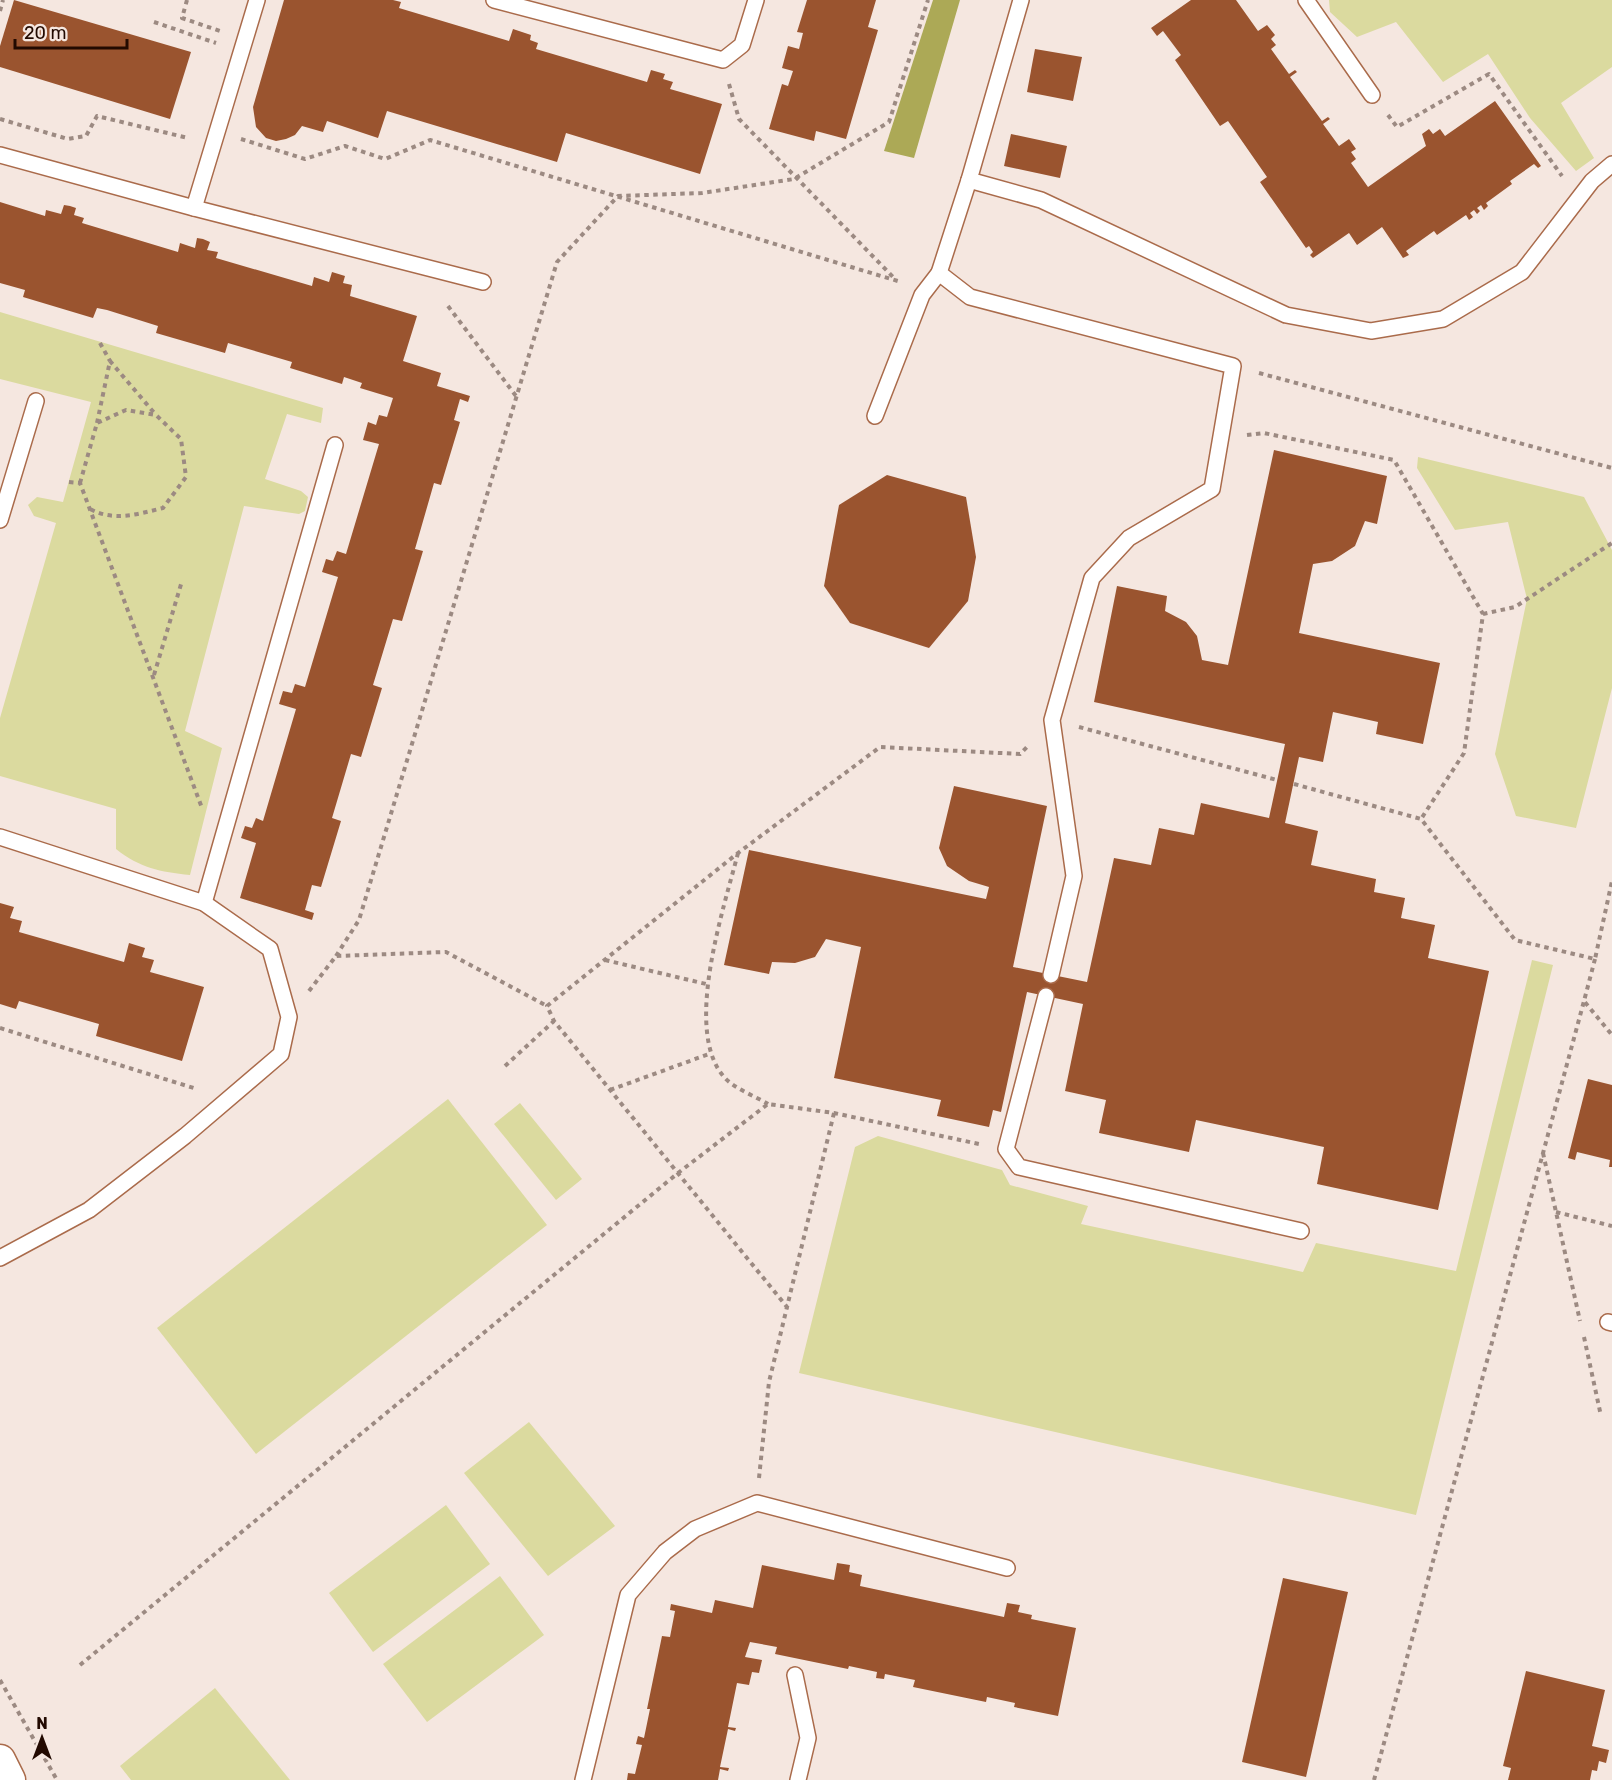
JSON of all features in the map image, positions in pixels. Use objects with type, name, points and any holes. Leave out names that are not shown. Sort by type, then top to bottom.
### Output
[{"type":"street","points":[[0,1760],[10,1780]]},
{"type":"lane","points":[[194,208],[257,0]]},
{"type":"lane","points":[[494,0],[723,60],[742,45],[756,0]]},
{"type":"lane","points":[[875,416],[922,296],[939,273],[969,180],[1021,0]]},
{"type":"lane","points":[[1306,0],[1372,95]]},
{"type":"lane","points":[[0,155],[194,208],[483,282]]},
{"type":"lane","points":[[969,180],[1041,200],[1286,315],[1371,331],[1443,319],[1522,272],[1592,181],[1612,164]]},
{"type":"lane","points":[[939,273],[970,297],[1233,366],[1223,436],[1212,489],[1129,538],[1092,578],[1052,720],[1074,876],[1052,975]]},
{"type":"lane","points":[[0,520],[36,401]]},
{"type":"lane","points":[[204,903],[335,445]]},
{"type":"lane","points":[[0,837],[204,903],[270,949],[289,1017],[281,1054],[185,1137],[89,1210],[0,1258]]},
{"type":"lane","points":[[1046,996],[1005,1149],[1019,1167],[1301,1231]]},
{"type":"lane","points":[[584,1780],[628,1595],[665,1552],[695,1529],[757,1503],[1007,1568]]},
{"type":"lane","points":[[795,1676],[808,1738],[798,1780]]},
{"type":"path","points":[[0,11],[3,0]]},
{"type":"path","points":[[188,0],[182,18],[226,33]]},
{"type":"path","points":[[289,1017],[336,956],[359,920],[557,262],[618,196],[702,193],[794,179],[889,122],[927,0]]},
{"type":"path","points":[[154,22],[222,45]]},
{"type":"path","points":[[723,60],[739,119],[794,179],[895,279],[922,296]]},
{"type":"path","points":[[1372,95],[1397,127],[1489,74],[1579,198]]},
{"type":"path","points":[[0,118],[68,139],[86,136],[97,116],[190,139],[193,128]]},
{"type":"path","points":[[236,138],[305,159],[345,146],[386,159],[430,140],[895,279]]},
{"type":"path","points":[[448,306],[516,396]]},
{"type":"path","points":[[90,508],[100,514],[126,517],[163,508],[186,477],[181,439],[156,415],[110,361],[100,343]]},
{"type":"path","points":[[110,361],[97,423],[80,483],[154,675],[202,808]]},
{"type":"path","points":[[1233,366],[1612,468]]},
{"type":"path","points":[[97,423],[126,410],[156,415]]},
{"type":"path","points":[[1223,436],[1263,433],[1394,460],[1484,614],[1464,753],[1421,819]]},
{"type":"path","points":[[69,482],[80,483]]},
{"type":"path","points":[[1484,614],[1515,607],[1612,543]]},
{"type":"path","points":[[154,675],[182,581]]},
{"type":"path","points":[[547,1006],[738,853],[880,747],[1020,754],[1052,720],[1277,780]]},
{"type":"path","points":[[1294,784],[1421,819],[1515,940],[1595,959]]},
{"type":"path","points":[[738,853],[706,984],[709,1054],[725,1079],[768,1104],[834,1113],[1005,1149]]},
{"type":"path","points":[[1374,1780],[1584,1001],[1612,881]]},
{"type":"path","points":[[336,956],[446,952],[547,1006],[554,1021],[787,1307]]},
{"type":"path","points":[[605,960],[706,984]]},
{"type":"path","points":[[1584,1001],[1612,1035]]},
{"type":"path","points":[[505,1066],[554,1021]]},
{"type":"path","points":[[0,1028],[201,1090]]},
{"type":"path","points":[[610,1090],[709,1054]]},
{"type":"path","points":[[80,1665],[678,1173],[768,1104]]},
{"type":"path","points":[[757,1503],[769,1382],[834,1113]]},
{"type":"path","points":[[1543,1152],[1601,1416]]},
{"type":"path","points":[[1556,1212],[1612,1226]]},
{"type":"path","points":[[0,1680],[57,1780]]},
{"type":"shaded area","points":[[933,0],[960,0],[914,158],[884,151]]},
{"type":"shaded area","points":[[1329,0],[1612,0],[1612,67],[1561,103],[1594,158],[1576,171],[1530,118],[1488,54],[1443,82],[1396,22],[1357,37],[1330,12]]},
{"type":"shaded area","points":[[0,312],[323,408],[321,423],[287,414],[265,479],[301,491],[308,497],[305,511],[299,514],[244,506],[185,731],[222,748],[190,875],[151,868],[133,861],[116,849],[116,809],[0,776],[0,718],[56,523],[34,516],[28,505],[37,497],[63,502],[91,402],[0,379]]},
{"type":"shaded area","points":[[1418,457],[1584,497],[1612,550],[1612,688],[1576,828],[1516,816],[1495,754],[1527,599],[1508,522],[1455,530],[1417,468]]},
{"type":"shaded area","points":[[1532,960],[1553,965],[1416,1515],[799,1373],[855,1147],[878,1136],[1002,1170],[1010,1185],[1088,1206],[1081,1224],[1303,1272],[1316,1243],[1456,1271]]},
{"type":"shaded area","points":[[448,1099],[547,1225],[256,1454],[157,1328]]},
{"type":"shaded area","points":[[520,1103],[582,1179],[556,1200],[494,1124]]},
{"type":"shaded area","points":[[529,1422],[615,1526],[548,1576],[464,1473]]},
{"type":"shaded area","points":[[446,1505],[490,1564],[373,1652],[329,1593]]},
{"type":"shaded area","points":[[500,1576],[544,1635],[427,1722],[383,1664]]},
{"type":"shaded area","points":[[215,1688],[290,1780],[131,1780],[120,1766]]},
{"type":"building","points":[[14,0],[191,52],[170,119],[0,67],[0,46]]},
{"type":"building","points":[[284,0],[393,0],[401,2],[399,8],[509,41],[513,29],[531,35],[530,40],[538,43],[536,49],[647,82],[651,70],[665,74],[663,79],[673,82],[670,89],[722,104],[700,174],[566,133],[557,162],[387,111],[378,138],[327,121],[323,132],[302,126],[295,135],[286,139],[276,141],[266,138],[256,127],[253,107]]},
{"type":"building","points":[[807,0],[876,0],[868,27],[878,30],[846,139],[816,131],[814,141],[769,129],[782,84],[788,86],[793,71],[782,68],[788,46],[799,49],[803,33],[797,32]]},
{"type":"building","points":[[1191,0],[1236,0],[1258,31],[1267,25],[1275,35],[1271,39],[1276,45],[1271,49],[1289,74],[1295,70],[1297,72],[1290,77],[1322,121],[1328,117],[1330,119],[1323,124],[1339,146],[1349,139],[1356,149],[1351,152],[1356,159],[1351,163],[1368,187],[1426,146],[1422,134],[1429,129],[1433,134],[1440,129],[1445,136],[1495,101],[1541,166],[1538,168],[1534,164],[1510,181],[1512,184],[1486,203],[1488,206],[1484,210],[1481,205],[1477,208],[1480,211],[1477,214],[1474,210],[1470,213],[1473,217],[1469,220],[1466,215],[1437,235],[1434,231],[1406,251],[1409,255],[1403,258],[1382,227],[1357,245],[1349,233],[1313,258],[1310,255],[1313,252],[1309,246],[1306,248],[1260,182],[1267,177],[1228,121],[1220,126],[1175,60],[1181,55],[1163,31],[1157,36],[1151,28]]},
{"type":"building","points":[[1035,49],[1082,57],[1073,101],[1027,92]]},
{"type":"building","points":[[1011,134],[1067,146],[1060,178],[1004,166]]},
{"type":"building","points":[[0,202],[45,216],[46,210],[61,214],[64,205],[70,206],[76,208],[74,215],[84,218],[82,223],[178,252],[180,243],[195,248],[197,238],[203,239],[210,242],[207,250],[218,252],[216,258],[312,286],[314,277],[329,282],[332,272],[345,276],[343,283],[352,285],[350,296],[417,316],[403,361],[441,373],[437,386],[470,396],[468,402],[460,399],[454,420],[460,422],[441,485],[434,483],[415,549],[423,551],[402,621],[393,619],[373,685],[382,688],[361,757],[351,754],[332,818],[341,821],[321,887],[312,885],[305,910],[314,913],[312,920],[240,898],[256,843],[241,838],[245,826],[252,828],[256,818],[263,821],[296,709],[279,704],[283,691],[292,693],[295,684],[305,687],[338,577],[322,572],[326,559],[333,561],[337,551],[346,554],[379,444],[363,440],[368,422],[376,425],[379,415],[387,417],[393,398],[360,388],[362,383],[344,377],[342,384],[290,368],[292,362],[228,343],[225,353],[156,333],[158,326],[107,310],[97,308],[93,318],[23,297],[25,290],[0,283]]},
{"type":"building","points":[[1274,450],[1387,476],[1377,524],[1365,521],[1355,546],[1332,561],[1313,564],[1299,633],[1440,663],[1423,744],[1376,734],[1378,722],[1333,712],[1323,762],[1299,757],[1285,823],[1318,831],[1311,865],[1376,879],[1374,892],[1405,898],[1401,918],[1435,925],[1428,958],[1489,971],[1438,1210],[1317,1184],[1324,1147],[1196,1120],[1189,1152],[1099,1133],[1106,1100],[1065,1091],[1083,1004],[1027,992],[1001,1112],[993,1110],[989,1127],[937,1116],[941,1100],[834,1078],[861,947],[826,939],[815,957],[795,963],[772,962],[769,974],[724,965],[749,850],[986,899],[989,887],[969,881],[947,866],[939,848],[954,786],[1047,806],[1013,967],[1087,982],[1114,858],[1151,865],[1159,828],[1194,835],[1201,803],[1269,818],[1285,744],[1094,702],[1117,586],[1167,596],[1165,611],[1186,622],[1197,636],[1202,660],[1228,665]]},
{"type":"building","points":[[887,475],[966,497],[976,557],[968,601],[929,648],[850,623],[824,586],[839,505]]},
{"type":"building","points":[[0,903],[14,907],[10,918],[22,921],[19,932],[124,962],[129,943],[145,948],[142,957],[154,960],[150,972],[204,987],[182,1061],[96,1036],[99,1024],[19,1001],[16,1009],[0,1004]]},
{"type":"building","points":[[1588,1079],[1612,1085],[1612,1167],[1609,1167],[1610,1160],[1577,1152],[1575,1160],[1568,1158]]},
{"type":"building","points":[[837,1563],[850,1565],[849,1572],[862,1575],[860,1586],[1004,1617],[1007,1603],[1020,1605],[1018,1612],[1032,1615],[1031,1619],[1076,1628],[1058,1716],[1014,1707],[1015,1703],[987,1697],[986,1702],[913,1687],[915,1680],[885,1674],[884,1679],[876,1678],[877,1672],[849,1666],[848,1669],[775,1654],[777,1647],[750,1642],[745,1657],[762,1660],[759,1673],[752,1672],[749,1685],[737,1683],[728,1727],[736,1728],[735,1731],[728,1729],[720,1767],[729,1768],[728,1771],[720,1769],[718,1780],[627,1780],[628,1773],[635,1774],[642,1745],[636,1744],[638,1736],[644,1738],[650,1709],[647,1709],[662,1636],[670,1637],[675,1611],[670,1610],[671,1604],[712,1613],[715,1600],[753,1608],[762,1565],[834,1580]]},
{"type":"building","points":[[1283,1578],[1348,1592],[1306,1777],[1242,1762]]},
{"type":"building","points":[[1526,1671],[1605,1690],[1592,1746],[1609,1750],[1606,1763],[1599,1761],[1597,1771],[1592,1770],[1590,1780],[1508,1780],[1511,1768],[1503,1766]]}]
